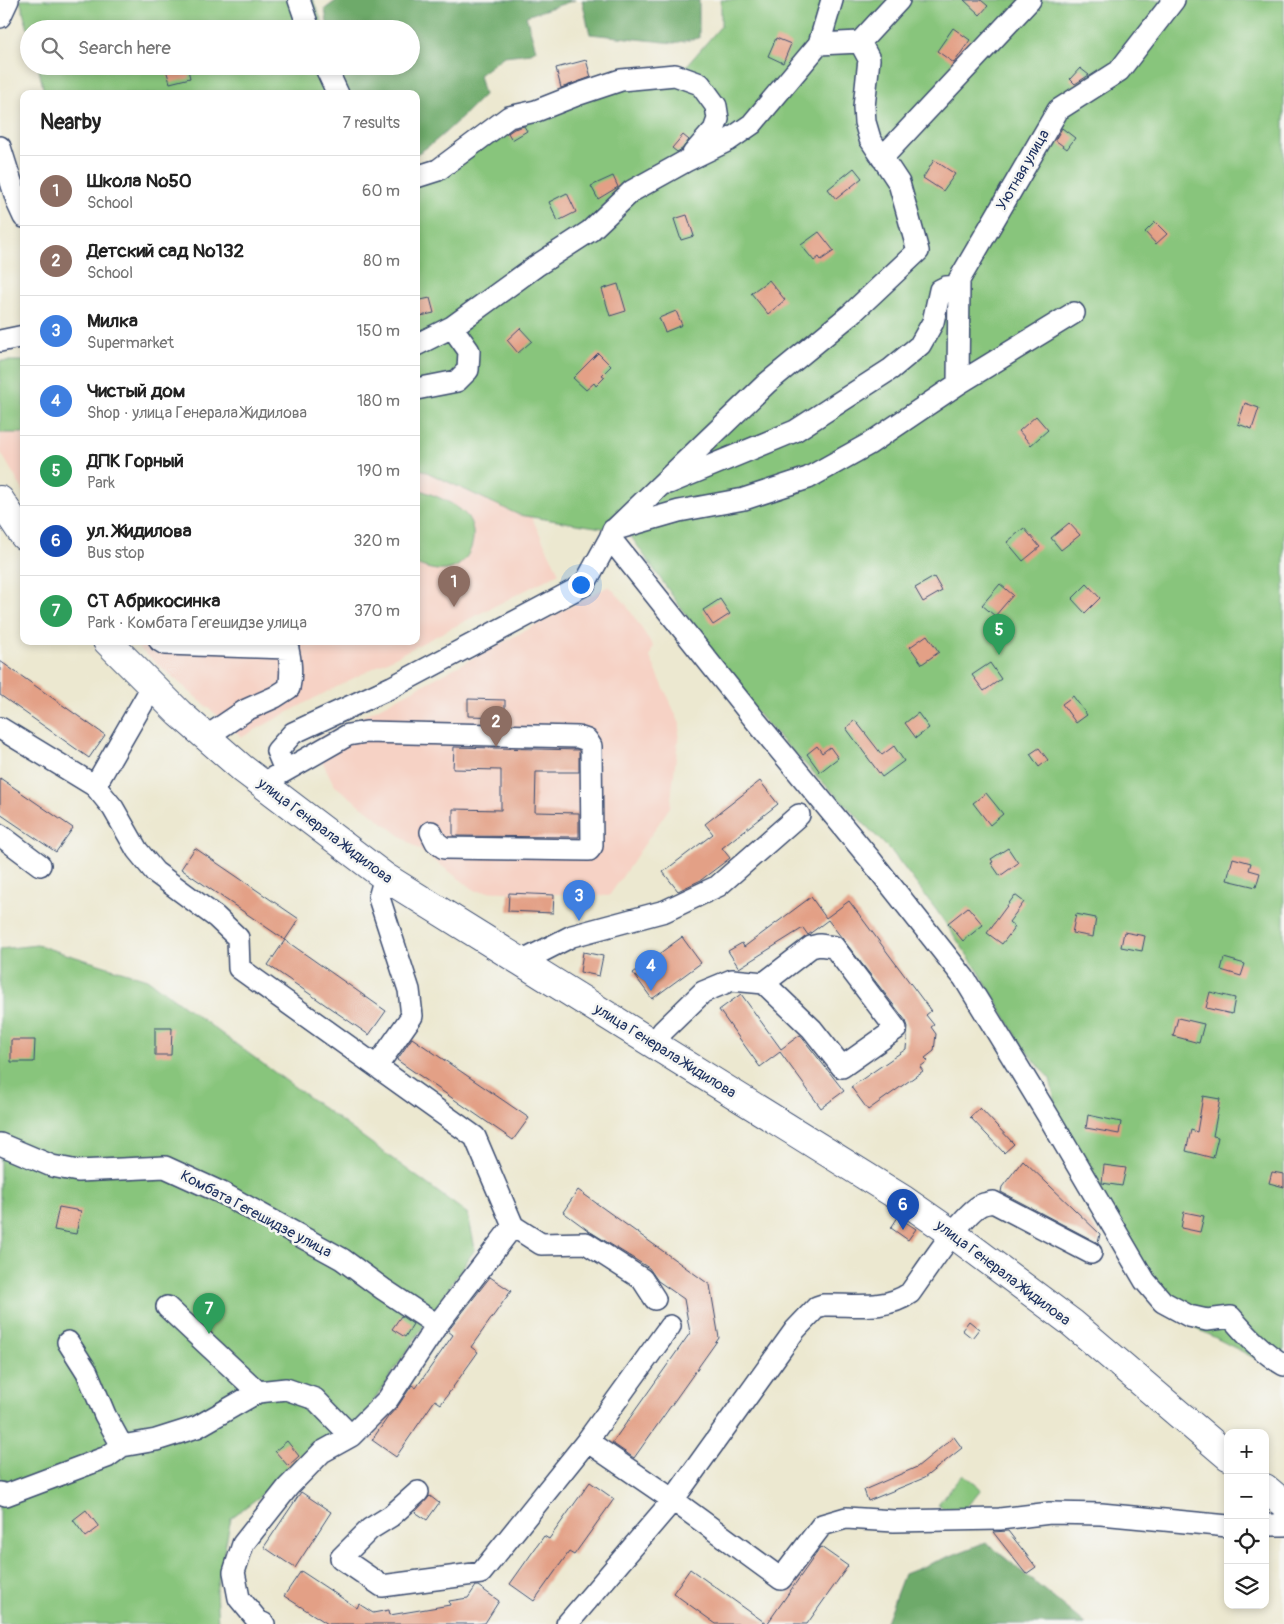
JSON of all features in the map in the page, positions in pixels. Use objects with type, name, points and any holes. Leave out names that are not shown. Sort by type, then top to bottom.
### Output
[{"type":"main road","points":[[0,500],[20,530]]},
{"type":"main road","name":"улица Генерала Жидилова","points":[[111,645],[152,687],[206,737],[262,784],[385,877],[896,1195],[953,1234],[1072,1323],[1224,1453]]},
{"type":"main road","points":[[1269,1491],[1284,1504]]},
{"type":"street","points":[[0,18],[8,0]]},
{"type":"street","points":[[298,0],[306,20]]},
{"type":"street","points":[[420,343],[452,327],[536,266],[590,231],[632,191],[729,140],[752,124],[819,44],[832,0]]},
{"type":"street","points":[[819,44],[860,42],[899,0]]},
{"type":"street","points":[[882,158],[1030,0]]},
{"type":"street","name":"Уютная улица","points":[[958,384],[959,280],[1058,110],[1119,71],[1174,0]]},
{"type":"street","points":[[285,770],[277,751],[293,733],[392,687],[584,585],[611,534],[655,489],[767,382],[851,314],[918,251],[899,183],[870,139],[865,122],[864,107],[869,59],[860,42]]},
{"type":"street","points":[[329,75],[336,90]]},
{"type":"street","points":[[420,176],[438,170],[509,117],[536,111],[621,80],[675,75],[700,84],[716,106],[718,119],[714,130],[686,161]]},
{"type":"street","points":[[0,147],[20,208]]},
{"type":"street","points":[[655,489],[794,431],[891,369],[920,345],[933,322],[940,290],[946,286],[959,286]]},
{"type":"street","points":[[611,534],[680,511],[744,499],[808,478],[869,444],[958,384],[1074,314]]},
{"type":"street","points":[[420,388],[457,381],[468,370],[469,351],[452,327]]},
{"type":"street","points":[[0,341],[20,337]]},
{"type":"street","points":[[611,534],[754,720],[870,859],[964,978],[1050,1119],[1145,1281],[1164,1302],[1189,1316],[1207,1320],[1231,1317],[1247,1337],[1269,1356],[1284,1365]]},
{"type":"street","points":[[206,737],[246,710],[275,697],[289,688],[291,678],[287,645]]},
{"type":"street","points":[[95,786],[152,687]]},
{"type":"street","points":[[0,728],[95,786],[113,808],[137,850],[155,872],[216,916],[238,938],[239,968],[475,1137],[513,1226],[542,1244],[586,1243],[642,1279],[655,1299]]},
{"type":"street","points":[[262,784],[348,735],[366,732],[578,737],[587,740],[591,746],[592,846],[589,850],[444,848],[436,842],[430,832]]},
{"type":"street","points":[[521,962],[572,936],[665,910],[718,886],[799,815]]},
{"type":"street","points":[[0,835],[40,864]]},
{"type":"street","points":[[377,1066],[412,1016],[409,990],[379,898],[385,877]]},
{"type":"street","points":[[654,1044],[663,1031],[703,992],[732,980],[764,983],[812,1029],[842,1067],[896,1029],[834,947],[829,945],[810,947],[764,983]]},
{"type":"street","name":"Комбата Гегешидзе улица","points":[[0,1144],[52,1166],[78,1171],[165,1167],[222,1193],[342,1259],[437,1325]]},
{"type":"street","points":[[567,1624],[673,1500],[795,1330],[813,1311],[824,1304],[875,1305],[900,1300],[910,1293],[953,1234],[976,1209],[981,1205],[993,1202],[1091,1253]]},
{"type":"street","points":[[258,1623],[239,1598],[234,1572],[243,1544],[288,1487],[322,1452],[351,1436],[388,1399],[437,1325],[513,1226]]},
{"type":"street","points":[[167,1307],[258,1392]]},
{"type":"street","points":[[418,1492],[391,1516],[370,1529],[341,1558],[382,1586],[481,1573],[587,1442],[670,1326]]},
{"type":"street","points":[[68,1342],[87,1372],[105,1415],[122,1446]]},
{"type":"street","points":[[0,1493],[6,1495],[107,1457],[122,1446],[156,1440],[197,1427],[258,1392],[286,1389],[315,1399],[351,1436]]},
{"type":"street","points":[[587,1442],[673,1500],[781,1579],[822,1525],[846,1518],[894,1521],[1000,1519],[1050,1513],[1101,1514],[1224,1526]]},
{"type":"street","points":[[1269,1525],[1284,1524]]},
{"type":"shaded area","points":[[0,361],[20,361],[20,485],[0,451]]},
{"type":"shaded area","points":[[420,466],[529,512],[559,573],[420,644]]},
{"type":"shaded area","points":[[609,586],[625,603],[653,646],[650,657],[680,724],[670,807],[609,896],[476,891],[334,785],[312,741],[345,726]]},
{"type":"shaded area","points":[[136,645],[418,645],[309,701],[242,737]]},
{"type":"green space","points":[[20,0],[313,0],[321,20],[25,20]]},
{"type":"green space","points":[[337,0],[575,0],[526,16],[536,50],[531,53],[504,56],[479,75],[484,95],[442,135],[420,152],[420,90],[345,90],[339,75],[420,75],[420,20],[327,20],[325,9]]},
{"type":"green space","points":[[582,0],[699,0],[699,38],[674,43],[590,34]]},
{"type":"green space","points":[[721,0],[1284,0],[1284,1373],[1157,1308],[1059,1118],[1050,1079],[1023,1047],[979,972],[937,911],[893,853],[784,743],[742,696],[628,532],[519,515],[420,469],[420,170],[509,113],[683,70],[721,26]]},
{"type":"green space","points":[[40,75],[343,75],[349,90],[43,90]]},
{"type":"green space","points":[[0,361],[20,361],[20,433],[0,433]]},
{"type":"green space","points":[[420,490],[443,499],[462,511],[471,523],[473,532],[471,549],[461,563],[454,568],[446,570],[420,565]]},
{"type":"green space","points":[[37,945],[147,979],[468,1214],[475,1249],[361,1420],[231,1518],[216,1591],[218,1624],[0,1624],[0,949]]},
{"type":"green space","points":[[963,1474],[981,1489],[957,1519],[938,1504]]},
{"type":"green space","points":[[986,1542],[1085,1624],[885,1624],[904,1574]]},
{"type":"building","points":[[964,0],[981,0],[988,6],[980,15]]},
{"type":"building","points":[[953,28],[970,40],[954,63],[937,51]]},
{"type":"building","points":[[776,38],[791,44],[783,63],[768,56]]},
{"type":"building","points":[[586,60],[591,77],[561,88],[556,68]]},
{"type":"building","points":[[1080,68],[1089,75],[1075,84],[1070,79]]},
{"type":"building","points":[[168,75],[189,75],[190,78],[170,83]]},
{"type":"building","points":[[524,126],[527,131],[512,140],[508,133]]},
{"type":"building","points":[[1062,128],[1075,138],[1067,149],[1055,140]]},
{"type":"building","points":[[683,135],[689,140],[677,152],[672,148]]},
{"type":"building","points":[[934,160],[955,174],[943,191],[923,178]]},
{"type":"building","points":[[854,168],[862,178],[836,199],[828,189]]},
{"type":"building","points":[[613,176],[618,187],[598,199],[591,186]]},
{"type":"building","points":[[567,193],[576,212],[558,221],[549,202]]},
{"type":"building","points":[[687,215],[694,236],[681,240],[674,219]]},
{"type":"building","points":[[1155,222],[1167,234],[1156,244],[1145,232]]},
{"type":"building","points":[[819,232],[834,251],[821,260],[819,257],[814,261],[801,245]]},
{"type":"building","points":[[769,280],[785,300],[768,314],[751,293]]},
{"type":"building","points":[[618,284],[626,311],[610,316],[602,289]]},
{"type":"building","points":[[430,298],[434,313],[420,316],[420,300]]},
{"type":"building","points":[[676,311],[682,325],[665,332],[659,318]]},
{"type":"building","points":[[520,328],[532,341],[518,353],[507,340]]},
{"type":"building","points":[[598,353],[611,366],[602,375],[605,377],[596,386],[594,383],[586,390],[573,378]]},
{"type":"building","points":[[1245,403],[1259,408],[1252,429],[1238,424]]},
{"type":"building","points":[[1036,416],[1048,430],[1031,445],[1019,431]]},
{"type":"building","points":[[1069,523],[1080,535],[1061,550],[1051,538]]},
{"type":"building","points":[[1024,528],[1040,547],[1023,561],[1007,542]]},
{"type":"building","points":[[934,577],[942,591],[923,602],[915,588]]},
{"type":"building","points":[[1000,584],[1013,595],[995,616],[982,605]]},
{"type":"building","points":[[1087,584],[1100,598],[1085,613],[1072,599]]},
{"type":"building","points":[[720,599],[730,614],[713,625],[703,610]]},
{"type":"building","points":[[927,635],[939,652],[922,664],[910,647]]},
{"type":"building","points":[[0,661],[105,735],[89,758],[0,695]]},
{"type":"building","points":[[990,663],[1001,679],[984,691],[972,675]]},
{"type":"building","points":[[1073,696],[1087,715],[1076,723],[1062,704]]},
{"type":"building","points":[[468,699],[505,700],[505,717],[468,716]]},
{"type":"building","points":[[918,713],[929,728],[916,738],[905,723]]},
{"type":"building","points":[[855,720],[882,755],[894,746],[904,761],[882,777],[846,728]]},
{"type":"building","points":[[817,746],[822,753],[830,747],[838,758],[820,772],[807,754]]},
{"type":"building","points":[[454,747],[579,750],[579,772],[536,772],[535,812],[579,813],[579,837],[453,836],[453,809],[501,810],[501,770],[453,769]]},
{"type":"building","points":[[1039,748],[1048,760],[1039,767],[1030,754]]},
{"type":"building","points":[[0,778],[73,828],[56,852],[0,814]]},
{"type":"building","points":[[760,781],[778,804],[722,848],[730,858],[701,880],[678,891],[663,872],[713,834],[705,824]]},
{"type":"building","points":[[986,793],[1003,814],[990,825],[973,803]]},
{"type":"building","points":[[195,848],[299,919],[285,940],[181,869]]},
{"type":"building","points":[[1008,848],[1018,863],[1000,876],[991,863],[993,862],[991,859]]},
{"type":"building","points":[[1233,858],[1251,863],[1249,870],[1260,873],[1256,887],[1227,880]]},
{"type":"building","points":[[509,893],[554,895],[553,913],[508,911]]},
{"type":"building","points":[[1015,895],[1024,902],[1009,922],[1015,927],[1002,944],[987,933]]},
{"type":"building","points":[[811,897],[826,918],[849,901],[931,1011],[926,1015],[934,1025],[931,1027],[936,1034],[934,1051],[925,1058],[928,1061],[920,1067],[923,1071],[868,1110],[851,1087],[906,1049],[908,1027],[906,1021],[828,920],[808,935],[803,928],[739,968],[728,951],[742,943],[744,947]]},
{"type":"building","points":[[968,907],[983,925],[963,941],[948,923]]},
{"type":"building","points":[[1076,914],[1096,918],[1093,937],[1072,933]]},
{"type":"building","points":[[1124,932],[1145,936],[1142,951],[1121,947]]},
{"type":"building","points":[[682,937],[701,963],[652,999],[633,973]]},
{"type":"building","points":[[285,940],[386,1011],[369,1035],[268,965]]},
{"type":"building","points":[[583,952],[603,956],[599,976],[580,972]]},
{"type":"building","points":[[1224,958],[1245,964],[1241,976],[1221,970]]},
{"type":"building","points":[[1210,992],[1235,998],[1232,1014],[1206,1008]]},
{"type":"building","points":[[741,994],[781,1049],[800,1035],[844,1091],[821,1108],[780,1052],[760,1067],[719,1010]]},
{"type":"building","points":[[1178,1018],[1204,1024],[1199,1043],[1173,1036]]},
{"type":"building","points":[[155,1028],[172,1028],[171,1055],[155,1055]]},
{"type":"building","points":[[412,1038],[529,1118],[513,1140],[397,1060]]},
{"type":"building","points":[[11,1040],[35,1040],[34,1062],[11,1062]]},
{"type":"building","points":[[1203,1096],[1220,1099],[1213,1136],[1218,1137],[1213,1158],[1186,1151],[1191,1130],[1197,1132]]},
{"type":"building","points":[[980,1108],[1014,1144],[1004,1153],[970,1117]]},
{"type":"building","points":[[1088,1115],[1121,1122],[1119,1134],[1086,1128]]},
{"type":"building","points":[[1023,1160],[1100,1234],[1098,1243],[1001,1192],[1002,1187]]},
{"type":"building","points":[[1104,1165],[1126,1168],[1122,1186],[1102,1183]]},
{"type":"building","points":[[1272,1172],[1284,1174],[1284,1187],[1269,1183]]},
{"type":"building","points":[[578,1190],[710,1285],[719,1338],[634,1458],[612,1443],[690,1333],[684,1299],[658,1281],[649,1268],[589,1231],[563,1212]]},
{"type":"building","points":[[59,1207],[81,1211],[76,1234],[54,1230]]},
{"type":"building","points":[[1184,1212],[1204,1216],[1200,1232],[1181,1228]]},
{"type":"building","points":[[898,1217],[916,1229],[908,1240],[891,1228]]},
{"type":"building","points":[[490,1277],[511,1291],[471,1347],[478,1352],[441,1404],[435,1400],[396,1457],[372,1440],[412,1385],[416,1388],[453,1335],[448,1331]]},
{"type":"building","points":[[401,1316],[413,1324],[405,1337],[392,1329]]},
{"type":"building","points":[[969,1321],[979,1329],[972,1338],[962,1330]]},
{"type":"building","points":[[954,1437],[962,1448],[924,1478],[868,1501],[864,1490],[917,1467]]},
{"type":"building","points":[[287,1441],[299,1456],[288,1466],[275,1451]]},
{"type":"building","points":[[590,1482],[614,1499],[574,1555],[569,1552],[534,1601],[510,1584],[544,1536],[549,1539]]},
{"type":"building","points":[[301,1492],[331,1512],[295,1568],[264,1547]]},
{"type":"building","points":[[430,1496],[439,1503],[427,1520],[415,1512]]},
{"type":"building","points":[[86,1510],[99,1527],[86,1537],[73,1520]]},
{"type":"building","points":[[1008,1531],[1036,1567],[1026,1574],[993,1532]]},
{"type":"building","points":[[821,1547],[848,1566],[807,1624],[767,1624]]},
{"type":"building","points":[[690,1569],[767,1624],[716,1624],[673,1593]]},
{"type":"building","points":[[301,1571],[357,1608],[359,1604],[373,1613],[389,1610],[390,1615],[450,1605],[449,1601],[468,1598],[476,1586],[499,1601],[485,1623],[328,1624],[284,1596]]},
{"type":"place","name":"Школа №50","points":[[454,607]]},
{"type":"place","name":"ДПК Горный","points":[[999,655]]},
{"type":"place","name":"Детский сад №132","points":[[496,747]]},
{"type":"place","name":"Милка","points":[[579,921]]},
{"type":"place","name":"Чистый дом","points":[[651,991]]},
{"type":"place","name":"ул. Жидилова","points":[[903,1230]]},
{"type":"place","name":"СТ Абрикосинка","points":[[209,1334]]}]
